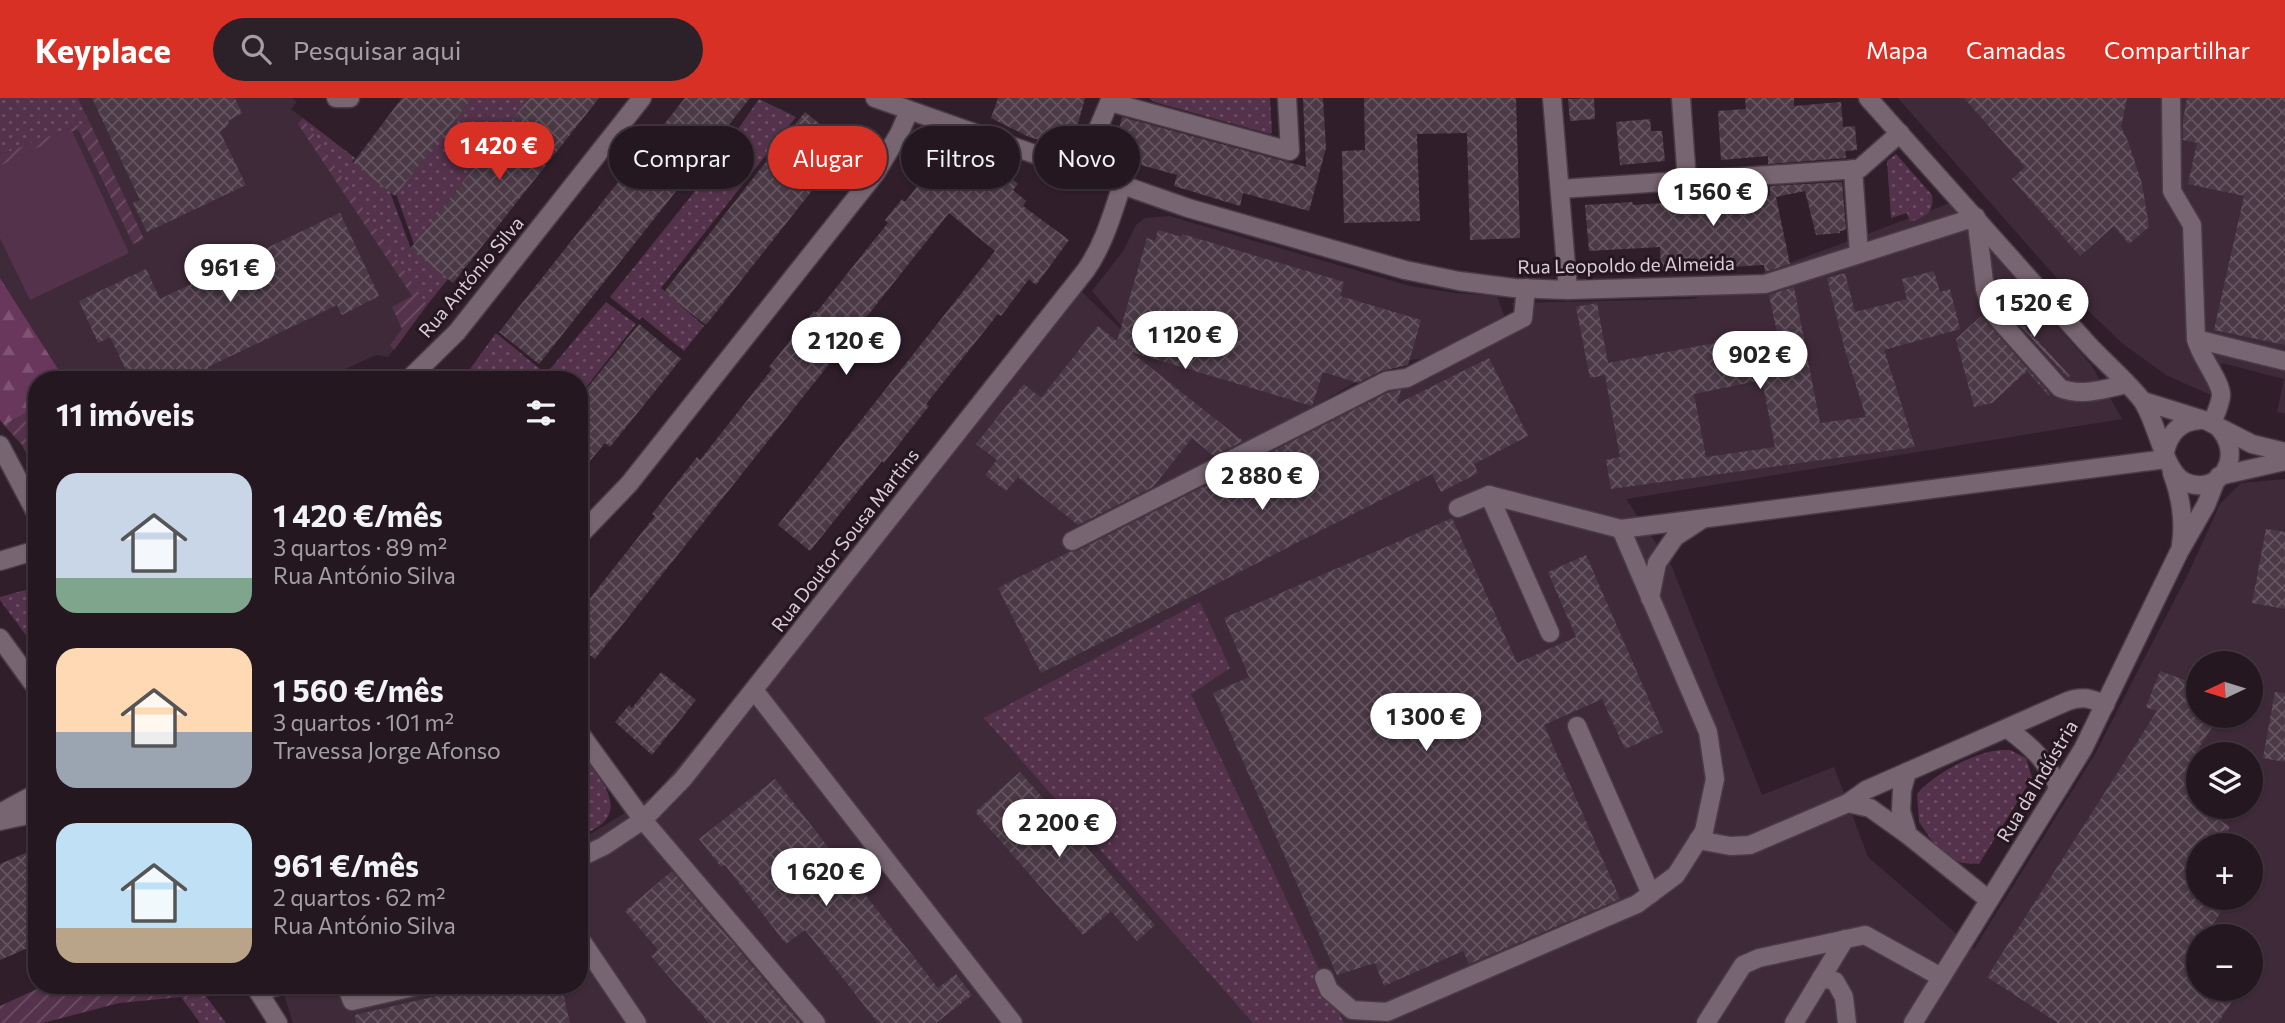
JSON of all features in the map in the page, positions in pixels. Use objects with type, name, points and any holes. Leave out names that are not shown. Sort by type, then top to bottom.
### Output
[{"type":"street","points":[[336,98],[350,98]]},
{"type":"street","name":"Rua António Silva","points":[[417,371],[457,332],[642,98]]},
{"type":"street","name":"Rua Leopoldo de Almeida","points":[[876,98],[1034,155]]},
{"type":"street","points":[[1099,126],[1110,100],[1290,151],[1287,98]]},
{"type":"street","points":[[1552,98],[1568,290]]},
{"type":"street","points":[[1681,98],[1687,181]]},
{"type":"street","points":[[1868,98],[2088,344],[2143,401],[2212,423],[2252,444],[2285,452]]},
{"type":"street","points":[[2171,98],[2172,191],[2192,225],[2196,338],[2201,355],[2220,387],[2220,401],[2212,423]]},
{"type":"street","points":[[588,527],[629,484],[875,174],[899,134],[909,111]]},
{"type":"street","points":[[1560,189],[1853,170],[1859,169],[1900,133]]},
{"type":"street","points":[[1853,170],[1859,254]]},
{"type":"street","name":"Rua Doutor Sousa Martins","points":[[588,854],[615,840],[643,820],[683,779],[1086,271],[1105,237],[1121,189]]},
{"type":"street","name":"Rua Leopoldo de Almeida","points":[[1131,189],[1405,270],[1459,281],[1568,290],[1765,284],[1976,217]]},
{"type":"street","points":[[1976,217],[1985,289],[1992,312],[2060,388],[2088,393],[2127,384]]},
{"type":"street","points":[[1072,541],[1385,381],[1407,378],[1524,318],[1526,288]]},
{"type":"street","points":[[2196,338],[2285,361]]},
{"type":"street","name":"Rua da Indústria","points":[[2143,401],[2182,501],[2183,531],[2179,552]]},
{"type":"street","points":[[2218,478],[2229,463],[2229,442],[2212,423],[2197,420],[2177,427],[2170,436],[2167,459],[2176,477],[2185,482],[2196,485],[2285,461]]},
{"type":"street","points":[[0,445],[28,498]]},
{"type":"street","points":[[1458,509],[1489,495],[1621,529],[2167,459]]},
{"type":"street","name":"Rua da Indústria","points":[[1913,1023],[2083,750],[2218,478]]},
{"type":"street","points":[[1489,495],[1550,633]]},
{"type":"street","points":[[1650,598],[1657,563],[1675,537],[1705,517]]},
{"type":"street","points":[[1324,978],[1329,990],[1352,1010],[1387,1012],[1637,904],[1675,875],[1704,831],[1715,779],[1709,732],[1621,529]]},
{"type":"street","points":[[0,561],[28,553]]},
{"type":"street","points":[[0,638],[28,675]]},
{"type":"street","points":[[754,690],[1009,1017],[1028,1023]]},
{"type":"street","points":[[1698,840],[1730,846],[1750,845],[1848,803],[1866,790],[2081,697],[2105,705]]},
{"type":"street","points":[[1577,726],[1651,894]]},
{"type":"street","points":[[2008,729],[2035,750],[2051,771],[2059,788]]},
{"type":"street","points":[[588,744],[643,820],[816,1023]]},
{"type":"street","points":[[1907,772],[1902,790],[1901,811],[1908,835]]},
{"type":"street","points":[[0,813],[28,798]]},
{"type":"street","points":[[1848,803],[1870,808],[1989,900]]},
{"type":"street","points":[[0,821],[28,815]]},
{"type":"street","points":[[1706,1023],[1743,965],[1759,958],[1865,934],[1941,977]]},
{"type":"street","points":[[1794,1023],[1845,939]]},
{"type":"street","points":[[588,955],[637,1023]]},
{"type":"street","points":[[1821,978],[1835,981],[1844,997],[1847,1023]]},
{"type":"street","points":[[259,994],[278,1023]]},
{"type":"street","points":[[349,994],[352,1001],[383,994]]},
{"type":"shaded area","points":[[0,98],[78,98],[89,121],[0,155]]},
{"type":"shaded area","points":[[78,98],[292,98],[297,102],[291,109],[303,118],[427,305],[388,357],[376,355],[341,371],[59,371],[0,278],[0,155],[89,121]]},
{"type":"shaded area","points":[[472,98],[529,98],[414,244],[396,194]]},
{"type":"shaded area","points":[[1149,98],[1270,98],[1272,133],[1154,102]]},
{"type":"shaded area","points":[[1898,98],[2285,98],[2285,414],[2277,412],[2284,379],[2222,363],[2213,396],[2166,375],[2123,344],[2069,292]]},
{"type":"shaded area","points":[[759,99],[796,117],[789,126],[768,126],[768,152],[754,170],[754,126],[740,126]]},
{"type":"shaded area","points":[[303,118],[355,158],[352,162],[390,192],[411,249],[448,279],[427,305]]},
{"type":"shaded area","points":[[303,118],[427,305],[394,350],[390,345],[402,329],[392,307],[412,296],[298,124]]},
{"type":"shaded area","points":[[89,121],[144,239],[133,244],[78,129],[0,166],[0,155]]},
{"type":"shaded area","points":[[72,131],[129,253],[30,300],[0,238],[0,166]]},
{"type":"shaded area","points":[[1896,154],[1932,195],[1930,210],[1910,222],[1907,213],[1891,218],[1887,161]]},
{"type":"shaded area","points":[[696,189],[739,189],[661,288],[704,326],[684,351],[642,317],[639,320],[610,297]]},
{"type":"shaded area","points":[[1950,203],[2092,366],[2122,419],[1626,499],[1672,567],[1762,795],[1834,767],[1868,857],[1974,949],[2095,754],[2189,572],[2220,504],[2241,483],[2285,479],[2285,1023],[293,1023],[284,994],[588,994],[588,835],[654,795],[1079,289],[1140,348],[1092,291],[1124,250],[1136,225],[1145,218],[1169,216],[1410,286],[1497,296],[1505,318],[1428,358],[1410,360],[1386,369],[1362,363],[1356,382],[1278,427],[1376,377],[1518,329],[1512,303],[1693,299]]},
{"type":"shaded area","points":[[606,302],[636,324],[588,385],[588,371],[548,371]]},
{"type":"shaded area","points":[[496,333],[542,371],[469,371]]},
{"type":"shaded area","points":[[28,412],[28,457],[22,445],[4,425]]},
{"type":"shaded area","points":[[28,589],[28,638],[0,600],[0,597]]},
{"type":"shaded area","points":[[1200,602],[1230,668],[1191,694],[1344,1023],[1253,1023],[984,718]]},
{"type":"shaded area","points":[[2001,750],[2010,750],[2026,758],[2032,778],[1979,864],[1962,863],[1949,857],[1933,842],[1919,822],[1917,794],[1933,779],[1955,765]]},
{"type":"shaded area","points":[[588,763],[610,798],[607,818],[588,832]]},
{"type":"shaded area","points":[[28,993],[205,994],[208,999],[181,997],[119,1003],[43,1023],[0,1023],[0,1006]]},
{"type":"shaded area","points":[[181,997],[208,999],[226,1023],[200,1023]]},
{"type":"green space","points":[[0,278],[59,371],[28,371],[28,412],[4,425],[0,420]]},
{"type":"building","points":[[92,98],[235,98],[242,113],[228,121],[229,124],[220,132],[246,185],[147,232],[133,203],[140,200]]},
{"type":"building","points":[[402,98],[472,98],[395,196],[353,163]]},
{"type":"building","points":[[529,98],[599,98],[453,283],[410,249]]},
{"type":"building","points":[[685,98],[750,98],[728,126],[663,126]]},
{"type":"building","points":[[998,98],[1085,98],[1077,126],[1034,126],[1034,138],[1020,132],[1020,126],[1007,126],[991,118]]},
{"type":"building","points":[[1303,98],[1323,98],[1326,148],[1309,211],[1243,193],[1240,206],[1174,186],[1177,175],[1140,165],[1140,126],[1120,126],[1122,117],[1306,167]]},
{"type":"building","points":[[1364,98],[1516,98],[1520,238],[1470,240],[1467,133],[1417,134],[1420,221],[1344,223],[1342,151],[1365,150]]},
{"type":"building","points":[[1594,98],[1595,119],[1570,121],[1568,99]]},
{"type":"building","points":[[1745,98],[1794,98],[1794,106],[1841,102],[1843,127],[1855,126],[1857,150],[1845,151],[1846,158],[1768,164],[1768,156],[1721,160],[1718,111],[1746,109]]},
{"type":"building","points":[[1964,98],[2127,98],[2121,127],[2142,184],[2149,227],[2129,244],[2114,226],[2080,256],[2012,179],[2025,167]]},
{"type":"building","points":[[2187,98],[2285,98],[2285,345],[2214,330],[2244,196],[2188,184],[2197,143],[2183,140]]},
{"type":"building","points":[[805,112],[822,126],[794,126]]},
{"type":"building","points":[[1650,119],[1651,131],[1662,131],[1665,161],[1620,165],[1616,122]]},
{"type":"building","points":[[768,159],[768,189],[813,189],[706,325],[664,292],[745,189],[754,189],[754,177]]},
{"type":"building","points":[[1842,182],[1846,230],[1840,233],[1816,235],[1805,191],[1776,197],[1790,264],[1765,272],[1764,265],[1661,271],[1660,247],[1589,251],[1585,205],[1632,202],[1633,205],[1770,196],[1770,186]]},
{"type":"building","points":[[613,189],[678,189],[539,364],[499,332]]},
{"type":"building","points":[[915,189],[1014,189],[1026,201],[1023,206],[1069,240],[1036,285],[1029,279],[1001,316],[998,314],[926,404],[929,406],[884,463],[882,461],[810,551],[778,525],[995,251],[949,213],[595,659],[588,654],[588,601],[655,516],[652,514],[697,457],[700,460],[772,369],[769,367],[888,223],[885,220],[902,199],[905,202]]},
{"type":"building","points":[[340,213],[379,296],[342,315],[337,305],[208,367],[205,371],[127,371],[110,337],[98,343],[79,301],[146,269],[160,299]]},
{"type":"building","points":[[1158,230],[1182,237],[1182,234],[1344,282],[1340,296],[1421,320],[1408,365],[1381,371],[1358,383],[1323,372],[1312,406],[1131,352],[1243,441],[1214,456],[1192,438],[1153,487],[1078,525],[1018,477],[1006,491],[985,475],[997,460],[976,444],[1024,384],[1041,398],[1098,326],[1117,341],[1147,238],[1155,241]]},
{"type":"building","points":[[1934,271],[1940,292],[1950,289],[1960,329],[1884,350],[1915,447],[1611,489],[1606,460],[1620,457],[1605,375],[1590,378],[1576,307],[1597,303],[1608,363],[1715,343],[1714,340],[1739,335],[1741,344],[1778,337],[1769,295],[1794,287],[1820,423],[1866,417],[1845,350],[1827,278],[1845,273],[1855,312],[1907,299],[1902,279]],"holes":[[[1762,380],[1775,447],[1706,457],[1694,394]]]},
{"type":"building","points":[[2000,299],[2070,376],[2068,378],[2002,306]]},
{"type":"building","points":[[1981,316],[2049,396],[2027,371],[1992,403],[1974,407],[1956,339]]},
{"type":"building","points":[[639,324],[681,359],[610,447],[605,443],[588,463],[588,387]]},
{"type":"building","points":[[1489,358],[1528,436],[1474,464],[1478,473],[1441,492],[1432,474],[1041,673],[998,588],[1069,552],[1077,551],[1389,392],[1401,390],[1397,404]]},
{"type":"building","points":[[1452,518],[1517,663],[1576,637],[1548,572],[1586,555],[1663,732],[1625,749],[1602,699],[1544,725],[1620,899],[1469,964],[1463,951],[1384,986],[1375,963],[1337,975],[1213,693],[1249,677],[1224,618]]},
{"type":"building","points":[[2266,529],[2285,532],[2285,609],[2252,603]]},
{"type":"building","points":[[2160,671],[2186,681],[2186,728],[2211,728],[2202,742],[2186,742],[2186,819],[2218,819],[2230,827],[2226,833],[2186,833],[2186,910],[2222,910],[2213,924],[2186,924],[2186,1001],[2232,1001],[2218,1023],[2058,1023],[1987,977],[2157,711],[2146,707]]},
{"type":"building","points":[[661,672],[696,700],[652,755],[615,722],[629,705],[632,708]]},
{"type":"building","points":[[2275,692],[2285,693],[2285,762],[2263,758]]},
{"type":"building","points":[[1020,772],[1155,925],[1137,941],[1111,911],[1083,935],[975,812]]},
{"type":"building","points":[[775,779],[938,988],[956,974],[972,995],[936,1023],[878,1023],[805,930],[786,944],[725,865],[721,867],[699,839]]},
{"type":"building","points":[[28,852],[28,948],[0,960],[0,864]]},
{"type":"building","points":[[672,871],[801,1023],[709,1023],[651,956],[658,950],[625,911]]},
{"type":"building","points":[[445,994],[563,994],[570,1023],[356,1023],[355,1015]]}]
